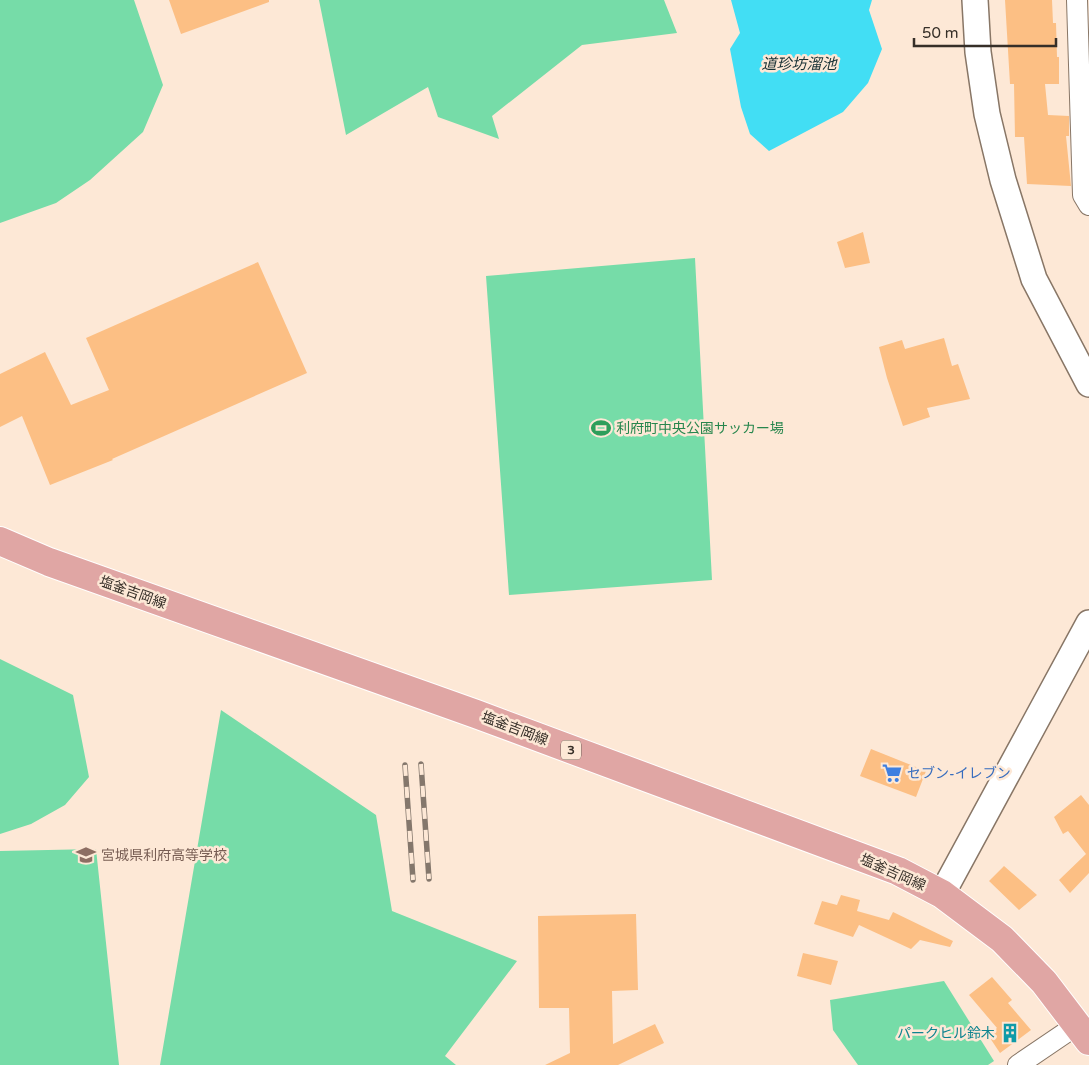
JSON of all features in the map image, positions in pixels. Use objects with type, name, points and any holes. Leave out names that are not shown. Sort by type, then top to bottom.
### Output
[{"type":"main road","name":"塩釜吉岡線","points":[[0,541],[49,562],[467,711],[898,871],[942,894],[1002,939],[1044,982],[1083,1033]]},
{"type":"street","points":[[976,0],[978,52],[987,114],[1003,180],[1034,279],[1089,384]]},
{"type":"street","points":[[1077,0],[1085,131],[1083,195],[1089,205]]},
{"type":"street","points":[[942,894],[1089,623]]},
{"type":"street","points":[[1018,1065],[1083,1033]]},
{"type":"green space","points":[[0,0],[134,0],[163,85],[143,132],[90,180],[56,203],[0,223]]},
{"type":"green space","points":[[319,0],[664,0],[677,33],[582,45],[492,116],[499,139],[438,117],[428,87],[346,135]]},
{"type":"green space","name":"利府町中央公園サッカー場","points":[[695,258],[712,580],[509,595],[486,276]]},
{"type":"green space","points":[[0,659],[73,695],[89,777],[65,805],[31,824],[0,834]]},
{"type":"green space","points":[[221,710],[376,815],[392,911],[517,961],[445,1056],[456,1065],[160,1065]]},
{"type":"green space","points":[[96,849],[119,1065],[0,1065],[0,851]]},
{"type":"green space","points":[[944,981],[994,1061],[988,1065],[858,1065],[833,1030],[830,1000]]},
{"type":"water","name":"道珍坊溜池","points":[[731,0],[872,0],[869,10],[882,49],[868,83],[843,112],[769,151],[750,134],[741,107],[730,49],[740,33]]},
{"type":"building","points":[[169,0],[269,0],[269,2],[181,34]]},
{"type":"building","points":[[1005,0],[1052,0],[1053,23],[1056,23],[1057,57],[1059,57],[1059,84],[1045,84],[1048,115],[1069,116],[1069,136],[1066,136],[1071,186],[1027,184],[1024,137],[1015,137],[1014,84],[1010,84]]},
{"type":"building","points":[[863,232],[870,263],[845,268],[837,242]]},
{"type":"building","points":[[258,262],[307,373],[113,460],[50,485],[22,416],[0,427],[0,374],[45,352],[71,405],[109,390],[86,338]]},
{"type":"building","points":[[944,338],[952,366],[958,364],[970,399],[927,408],[930,417],[903,426],[879,347],[902,340],[905,349]]},
{"type":"building","points":[[871,749],[926,771],[916,797],[860,776]]},
{"type":"building","points":[[1081,795],[1089,805],[1089,873],[1070,893],[1059,880],[1086,854],[1068,831],[1063,834],[1054,817]]},
{"type":"building","points":[[1004,866],[1037,895],[1019,910],[989,881]]},
{"type":"building","points":[[841,895],[860,900],[857,911],[889,920],[893,912],[953,941],[950,947],[920,940],[911,949],[859,925],[853,937],[814,924],[822,901],[837,905]]},
{"type":"building","points":[[636,914],[638,990],[612,991],[613,1044],[655,1024],[664,1043],[618,1065],[545,1065],[570,1053],[569,1008],[539,1008],[538,916]]},
{"type":"building","points":[[803,953],[838,961],[831,985],[797,976]]},
{"type":"building","points":[[992,977],[1012,1000],[1008,1003],[1031,1030],[1000,1053],[988,1035],[997,1028],[969,995]]},
{"type":"railway","points":[[421,764],[429,879]]},
{"type":"railway","points":[[405,765],[413,880]]},
{"type":"place","name":"利府町中央公園サッカー場","points":[[601,428]]},
{"type":"place","name":"セブン-イレブン","points":[[892,773]]},
{"type":"place","name":"宮城県利府高等学校","points":[[86,855]]},
{"type":"place","name":"パークヒル鈴木","points":[[1010,1033]]}]
